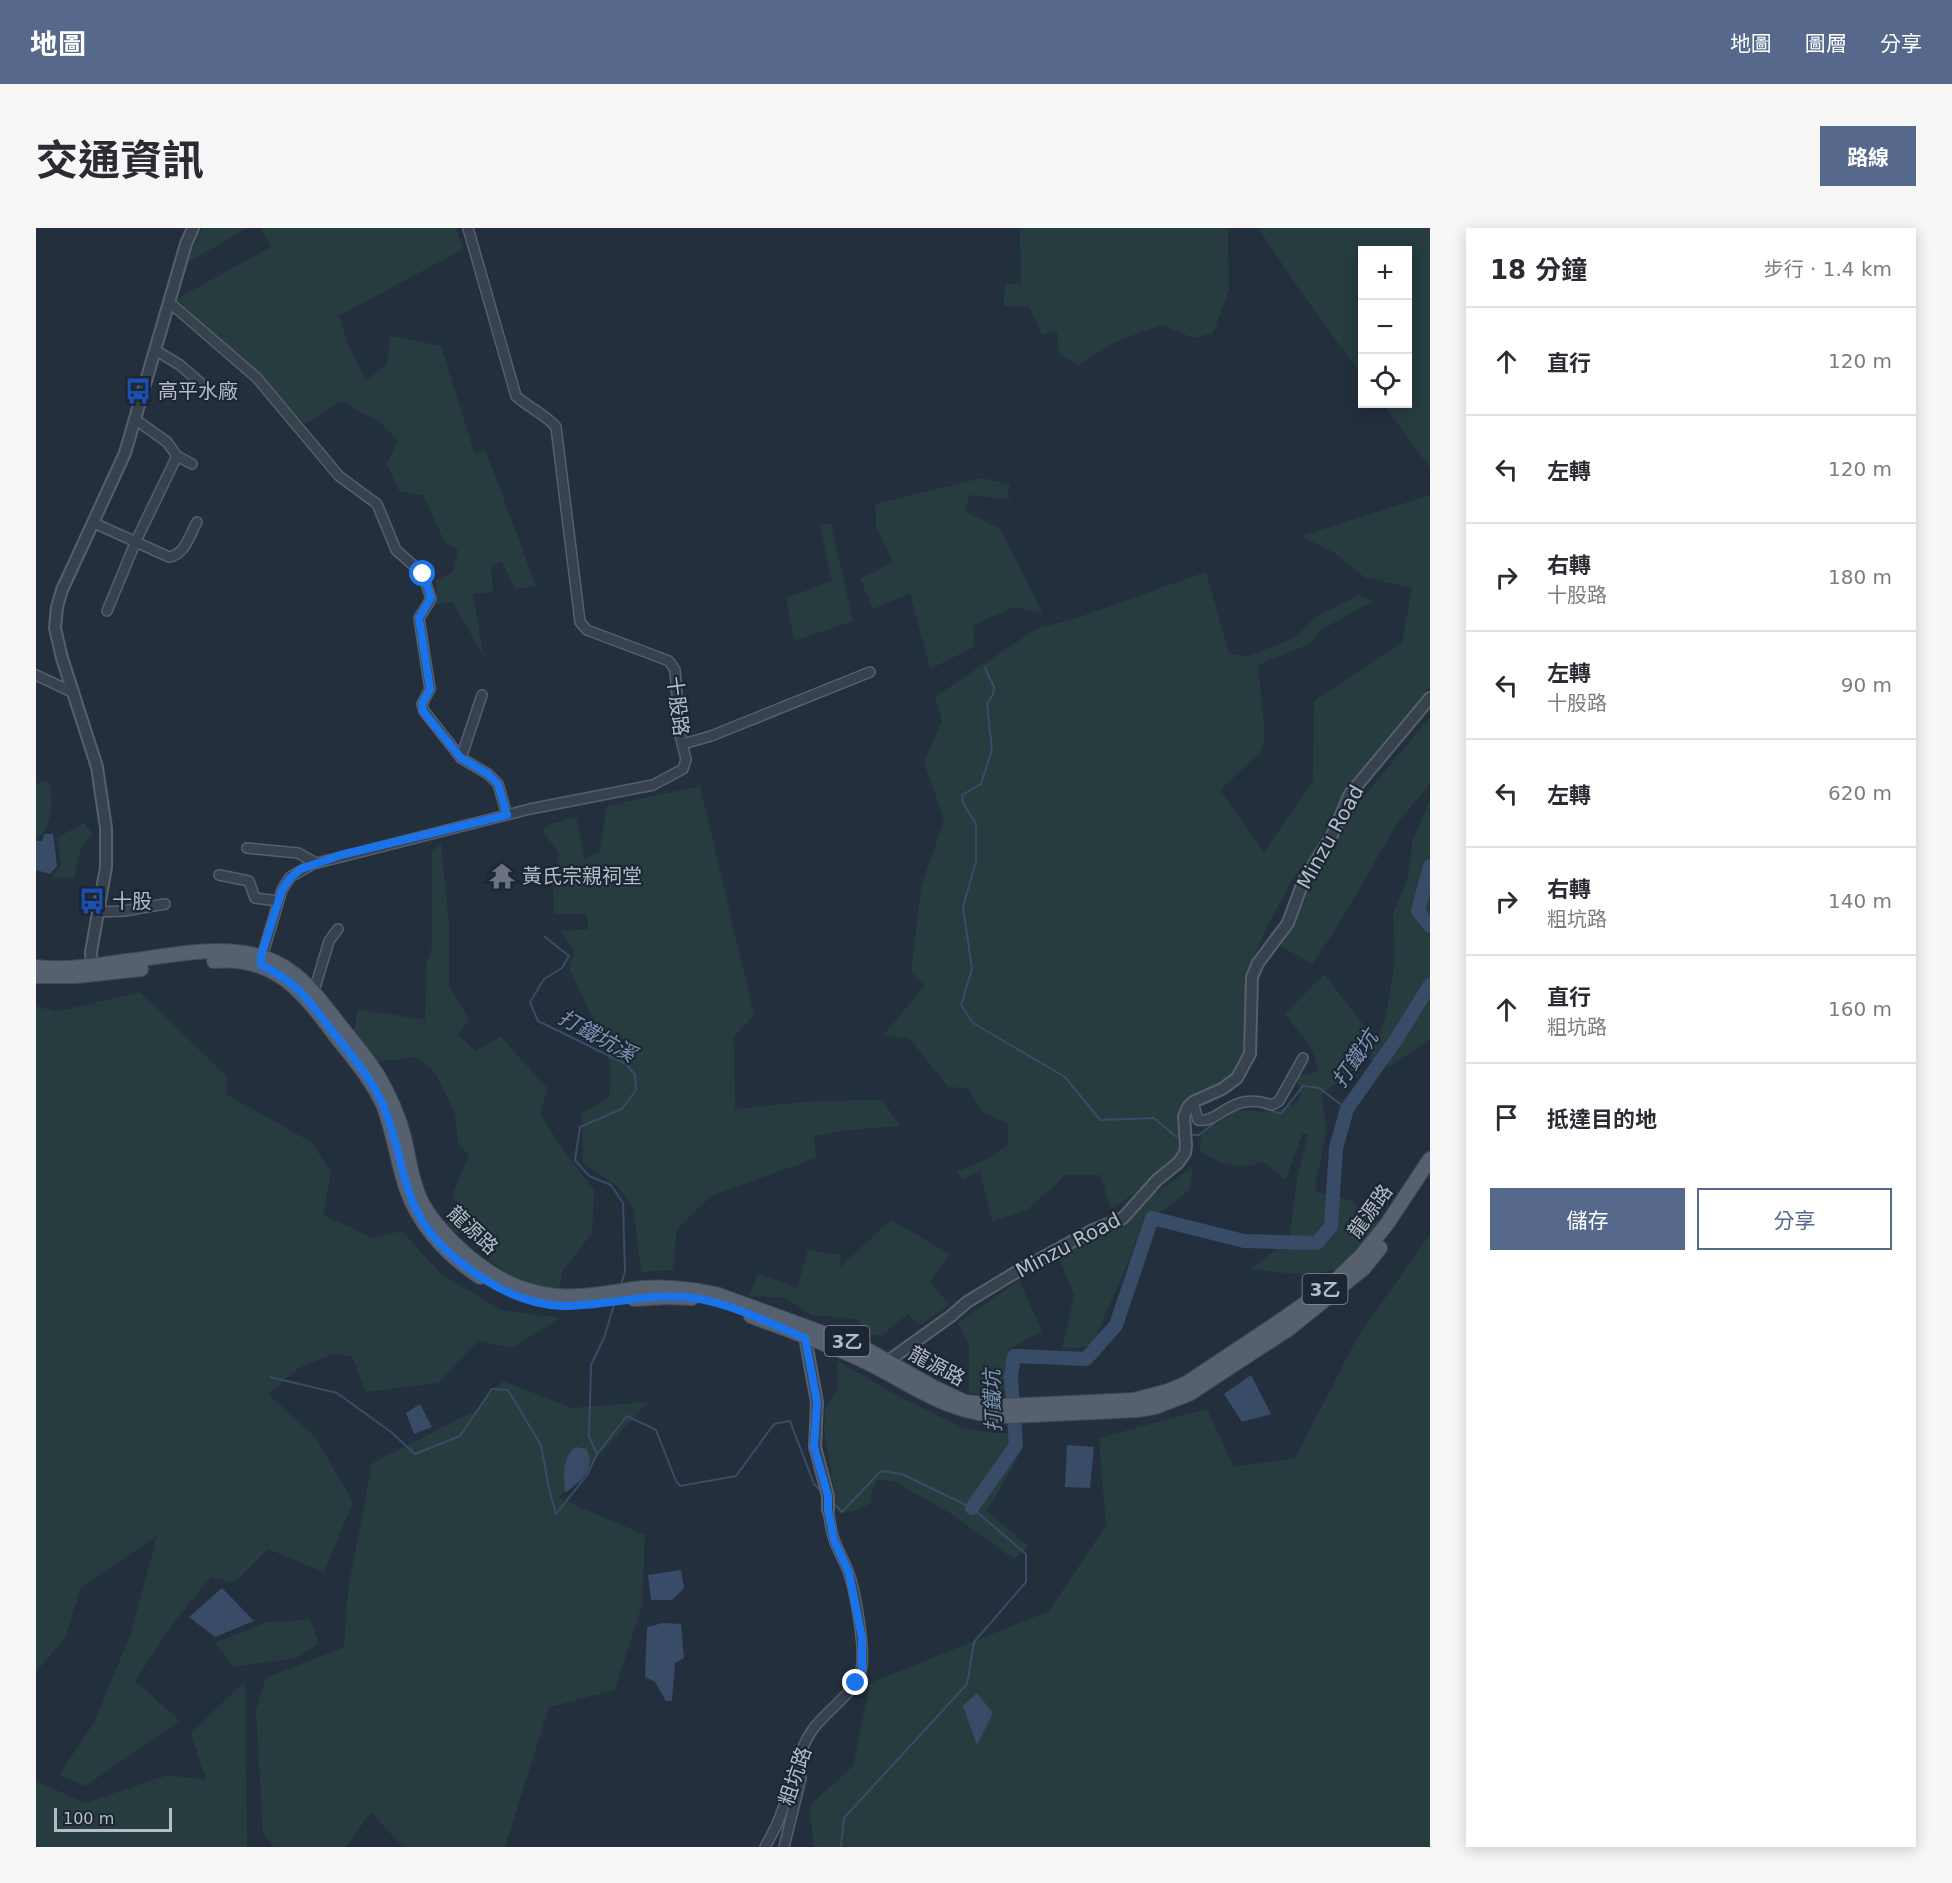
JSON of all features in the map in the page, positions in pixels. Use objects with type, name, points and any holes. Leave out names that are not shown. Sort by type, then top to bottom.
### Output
[{"type":"main road","name":"3乙","points":[[36,976],[59,977],[92,970],[219,960],[261,961],[285,978],[307,999],[369,1078],[386,1115],[402,1175],[420,1219],[443,1247],[475,1274],[515,1295],[539,1303],[561,1306],[617,1296],[693,1298],[804,1331]]},
{"type":"main road","name":"龍源路","points":[[261,961],[290,970],[314,991],[369,1062],[386,1088],[399,1120],[421,1200],[428,1214],[450,1240],[480,1266],[496,1277],[518,1287],[562,1297],[617,1296]]},
{"type":"main road","name":"3乙","points":[[36,967],[92,970]]},
{"type":"main road","name":"龍源路","points":[[1188,1388],[1330,1285],[1362,1255],[1387,1224],[1430,1159]]},
{"type":"main road","name":"龍源路","points":[[804,1331],[864,1348],[883,1365],[949,1396],[965,1402],[1015,1411],[1134,1401],[1188,1388],[1290,1328],[1364,1268],[1430,1176]]},
{"type":"street","points":[[92,970],[91,952],[106,867],[106,828],[97,767],[62,658],[55,628],[57,607],[62,590],[125,453],[186,244],[193,228]]},
{"type":"street","name":"十股路","points":[[261,961],[282,890],[290,878],[301,869],[316,863],[507,815],[653,785],[683,769],[686,759],[682,744],[675,670],[669,661],[587,630],[580,622],[556,427],[548,417],[529,408],[516,396],[468,228]]},
{"type":"street","points":[[169,302],[257,378],[339,476],[377,504],[396,550],[423,574],[431,598],[419,618],[430,689],[422,704],[423,711],[461,758],[488,774],[498,784],[507,815]]},
{"type":"street","points":[[155,350],[180,365],[205,387]]},
{"type":"street","points":[[136,420],[167,442],[177,456],[192,464]]},
{"type":"street","points":[[107,611],[136,541],[177,456]]},
{"type":"street","points":[[94,523],[169,557],[176,556],[182,550],[197,522]]},
{"type":"street","points":[[682,744],[711,736],[870,672]]},
{"type":"street","points":[[36,675],[74,693]]},
{"type":"street","points":[[461,758],[482,695]]},
{"type":"street","name":"Minzu Road","points":[[883,1365],[967,1302],[1004,1279],[1093,1230],[1123,1218],[1158,1180],[1178,1163],[1185,1153],[1184,1116],[1188,1107],[1193,1102],[1222,1089],[1237,1078],[1250,1054],[1252,977],[1258,963],[1288,923],[1303,882],[1332,835],[1350,794],[1430,698]]},
{"type":"street","points":[[247,848],[298,853],[316,863]]},
{"type":"street","points":[[219,876],[249,881],[255,897],[278,901]]},
{"type":"street","points":[[98,912],[124,911],[165,904]]},
{"type":"street","points":[[314,991],[329,941],[338,929]]},
{"type":"street","points":[[1193,1102],[1198,1120],[1204,1121],[1233,1104],[1249,1100],[1260,1100],[1272,1105],[1279,1101],[1304,1058]]},
{"type":"street","points":[[804,1331],[817,1402],[814,1447],[828,1496],[828,1510]]},
{"type":"street","name":"粗坑路","points":[[765,1847],[782,1814],[797,1760],[814,1728],[835,1703],[849,1692],[862,1669],[862,1638],[849,1573],[834,1540],[828,1510]]},
{"type":"street","points":[[784,1847],[801,1778],[797,1760]]},
{"type":"green space","points":[[202,228],[247,228],[187,263]]},
{"type":"green space","points":[[261,228],[456,228],[463,249],[339,316],[348,345],[366,381],[386,365],[391,336],[441,346],[475,455],[485,449],[536,586],[515,589],[502,562],[491,566],[493,592],[473,594],[484,658],[453,602],[437,604],[436,580],[453,572],[458,550],[445,543],[423,495],[399,491],[387,464],[398,441],[380,422],[341,401],[305,424],[176,299],[271,247]]},
{"type":"green space","points":[[1020,228],[1228,228],[1229,290],[1213,333],[1193,338],[1162,325],[1117,341],[1078,365],[1059,354],[1057,332],[1042,334],[1029,307],[1004,306],[1005,283],[1021,285]]},
{"type":"green space","points":[[1258,228],[1430,228],[1430,468],[1386,408],[1412,408],[1412,246],[1358,246],[1358,370]]},
{"type":"green space","points":[[982,478],[1010,485],[1007,496],[1012,500],[970,495],[964,511],[1000,529],[1043,613],[1014,607],[974,625],[974,647],[930,669],[910,593],[873,609],[860,579],[893,562],[876,526],[875,504]]},
{"type":"green space","points":[[1430,495],[1430,687],[1337,807],[1312,855],[1293,878],[1265,931],[1247,973],[1249,1019],[1246,1050],[1235,1076],[1187,1108],[1187,1143],[1164,1174],[1111,1209],[1100,1175],[1066,1175],[1027,1210],[992,1222],[980,1170],[964,1180],[956,1172],[989,1158],[1007,1145],[1009,1124],[984,1113],[967,1088],[948,1087],[909,1038],[883,1036],[925,985],[911,972],[921,887],[944,820],[924,762],[942,721],[935,697],[1036,629],[1077,618],[1206,572],[1229,654],[1249,656],[1296,637],[1314,618],[1359,595],[1373,601],[1321,630],[1312,643],[1258,665],[1265,738],[1260,753],[1220,790],[1264,852],[1313,781],[1314,701],[1402,642],[1412,588],[1364,577],[1336,554],[1301,536]]},
{"type":"green space","points":[[831,524],[853,621],[794,641],[786,598],[832,581],[820,525]]},
{"type":"green space","points":[[1430,717],[1430,784],[1398,822],[1337,927],[1312,964],[1274,942],[1309,878],[1351,812]]},
{"type":"green space","points":[[49,781],[51,813],[42,834],[36,839],[36,784]]},
{"type":"green space","points":[[700,786],[754,1015],[734,1036],[735,1109],[814,1101],[882,1100],[900,1126],[850,1130],[814,1136],[816,1158],[711,1196],[677,1229],[673,1270],[641,1272],[633,1206],[618,1187],[583,1163],[582,1113],[609,1098],[611,1075],[605,1043],[569,968],[574,951],[561,931],[589,929],[586,914],[554,914],[553,886],[559,853],[542,831],[551,824],[576,817],[585,859],[599,852],[607,806]]},
{"type":"green space","points":[[1430,800],[1430,1039],[1389,1067],[1369,1059],[1385,1019],[1395,962],[1393,913],[1407,880],[1413,839]]},
{"type":"green space","points":[[84,823],[93,834],[81,846],[74,878],[52,877],[61,865],[57,838]]},
{"type":"green space","points":[[441,844],[449,923],[449,987],[469,1019],[458,1035],[476,1051],[500,1036],[547,1088],[540,1114],[564,1151],[594,1190],[592,1233],[562,1272],[559,1290],[516,1280],[489,1260],[496,1246],[487,1234],[457,1233],[445,1226],[461,1205],[452,1196],[469,1155],[458,1144],[455,1113],[436,1074],[417,1057],[377,1062],[354,1031],[358,1009],[425,1020],[427,962],[432,947],[432,851]]},
{"type":"green space","points":[[1324,974],[1365,1027],[1355,1068],[1321,1095],[1327,1128],[1315,1187],[1317,1192],[1353,1201],[1362,1213],[1379,1221],[1353,1257],[1334,1270],[1299,1274],[1251,1269],[1289,1239],[1298,1174],[1308,1134],[1302,1134],[1286,1180],[1264,1162],[1237,1166],[1215,1160],[1199,1150],[1202,1133],[1237,1110],[1275,1112],[1298,1101],[1300,1093],[1297,1076],[1318,1072],[1313,1050],[1285,1014]]},
{"type":"green space","points":[[140,992],[226,1076],[227,1095],[311,1142],[331,1171],[323,1215],[373,1238],[402,1231],[440,1273],[501,1310],[560,1318],[512,1348],[478,1341],[438,1383],[366,1392],[352,1356],[332,1354],[299,1368],[268,1394],[315,1437],[353,1502],[324,1572],[268,1549],[234,1583],[211,1577],[174,1622],[135,1681],[180,1721],[85,1786],[59,1775],[95,1721],[131,1633],[157,1536],[81,1587],[65,1638],[36,1672],[36,1006],[56,1012]]},
{"type":"green space","points":[[1193,1167],[1190,1189],[1164,1210],[1145,1216],[1130,1258],[1092,1346],[1062,1349],[1074,1295],[1059,1258]]},
{"type":"green space","points":[[891,1220],[950,1254],[930,1282],[950,1305],[920,1325],[908,1314],[881,1336],[867,1334],[858,1319],[811,1315],[786,1298],[749,1296],[758,1273],[797,1288],[808,1250],[841,1255],[839,1268]]},
{"type":"green space","points":[[1430,1234],[1430,1847],[814,1847],[809,1806],[853,1766],[870,1683],[1049,1611],[1106,1525],[1099,1438],[1207,1409],[1234,1467],[1295,1458],[1357,1338]]},
{"type":"green space","points":[[1019,1280],[1042,1331],[1008,1350],[1005,1393],[998,1398],[969,1392],[969,1344],[958,1323]]},
{"type":"green space","points":[[838,1361],[896,1395],[963,1428],[994,1433],[1021,1433],[1017,1459],[987,1511],[1028,1546],[1014,1559],[950,1513],[893,1481],[877,1480],[870,1503],[856,1511],[838,1513],[824,1429],[825,1409],[837,1390]]},
{"type":"green space","points":[[503,1381],[572,1408],[648,1402],[559,1498],[645,1535],[642,1605],[615,1690],[549,1707],[505,1847],[403,1847],[371,1812],[346,1847],[274,1847],[263,1834],[256,1710],[266,1678],[344,1647],[348,1590],[372,1463],[475,1411]]},
{"type":"green space","points":[[310,1620],[319,1643],[296,1658],[234,1667],[215,1643],[267,1622]]},
{"type":"green space","points":[[245,1681],[247,1847],[36,1847],[36,1781],[85,1803],[168,1775],[206,1780],[191,1733]]},
{"type":"water","points":[[44,834],[53,834],[57,866],[50,874],[36,870],[36,841],[42,841]]},
{"type":"water","points":[[1251,1375],[1271,1414],[1242,1422],[1224,1394]]},
{"type":"water","points":[[420,1404],[432,1427],[414,1434],[406,1413]]},
{"type":"water","points":[[1067,1445],[1094,1447],[1090,1488],[1065,1487]]},
{"type":"water","points":[[576,1447],[586,1449],[590,1462],[581,1480],[565,1493],[566,1462],[571,1451]]},
{"type":"water","points":[[681,1570],[684,1588],[672,1600],[651,1600],[648,1575]]},
{"type":"water","points":[[222,1588],[254,1621],[215,1637],[189,1617]]},
{"type":"water","points":[[663,1623],[681,1624],[684,1658],[675,1663],[672,1701],[666,1701],[655,1682],[645,1677],[647,1627]]},
{"type":"water","points":[[977,1693],[993,1713],[977,1745],[963,1706]]},
{"type":"waterway","points":[[985,668],[994,687],[987,704],[992,750],[981,784],[962,795],[963,803],[976,824],[976,861],[963,907],[972,969],[961,1005],[973,1023],[1065,1077],[1100,1120],[1154,1118],[1175,1136],[1180,1136]]},
{"type":"waterway","name":"打鐵坑","points":[[1430,866],[1418,911],[1430,926]]},
{"type":"waterway","name":"打鐵坑溪","points":[[545,937],[569,956],[562,968],[544,979],[530,1002],[538,1021],[626,1064],[635,1075],[636,1090],[622,1109],[580,1127],[575,1160],[589,1176],[611,1185],[623,1203],[625,1272],[620,1287]]},
{"type":"waterway","name":"打鐵坑","points":[[972,1508],[1016,1445],[1011,1377],[1014,1356],[1086,1359],[1116,1325],[1152,1218],[1244,1241],[1317,1243],[1331,1226],[1336,1148],[1347,1109],[1397,1038],[1430,985]]},
{"type":"waterway","points":[[1255,1105],[1281,1114],[1303,1086],[1319,1088],[1347,1109]]},
{"type":"waterway","points":[[1227,1114],[1241,1107]]},
{"type":"waterway","points":[[1189,1135],[1199,1135],[1222,1117]]},
{"type":"waterway","name":"打鐵坑溪","points":[[616,1298],[604,1338],[591,1365],[589,1437],[597,1454],[627,1416],[656,1430],[680,1486],[736,1476],[774,1424],[790,1421],[814,1484],[822,1492]]},
{"type":"waterway","points":[[270,1377],[337,1393],[391,1432],[415,1454],[460,1436],[492,1389],[508,1390],[541,1445],[556,1514],[587,1475],[597,1454]]},
{"type":"waterway","name":"打鐵坑","points":[[832,1502],[842,1512],[881,1471],[902,1474],[972,1508],[1026,1554],[1026,1582],[974,1642],[967,1684],[844,1818],[841,1847]]},
{"type":"place","name":"高平水廠","points":[[138,391]]},
{"type":"place","name":"黃氏宗親祠堂","points":[[502,876]]},
{"type":"place","name":"十股","points":[[92,901]]},
{"type":"route","points":[[423,574],[431,598],[419,618],[430,689],[422,704],[423,711],[461,758],[488,774],[498,784],[507,815],[341,855],[301,869],[290,878],[282,890],[261,956],[261,965],[285,978],[297,988],[369,1078],[384,1107],[406,1189],[420,1219],[443,1247],[475,1274],[492,1285],[515,1295],[539,1303],[561,1306],[645,1297],[693,1298],[736,1310],[805,1338],[817,1402],[814,1447],[828,1496],[828,1510],[834,1540],[849,1573],[862,1638],[862,1669],[856,1683]]}]
